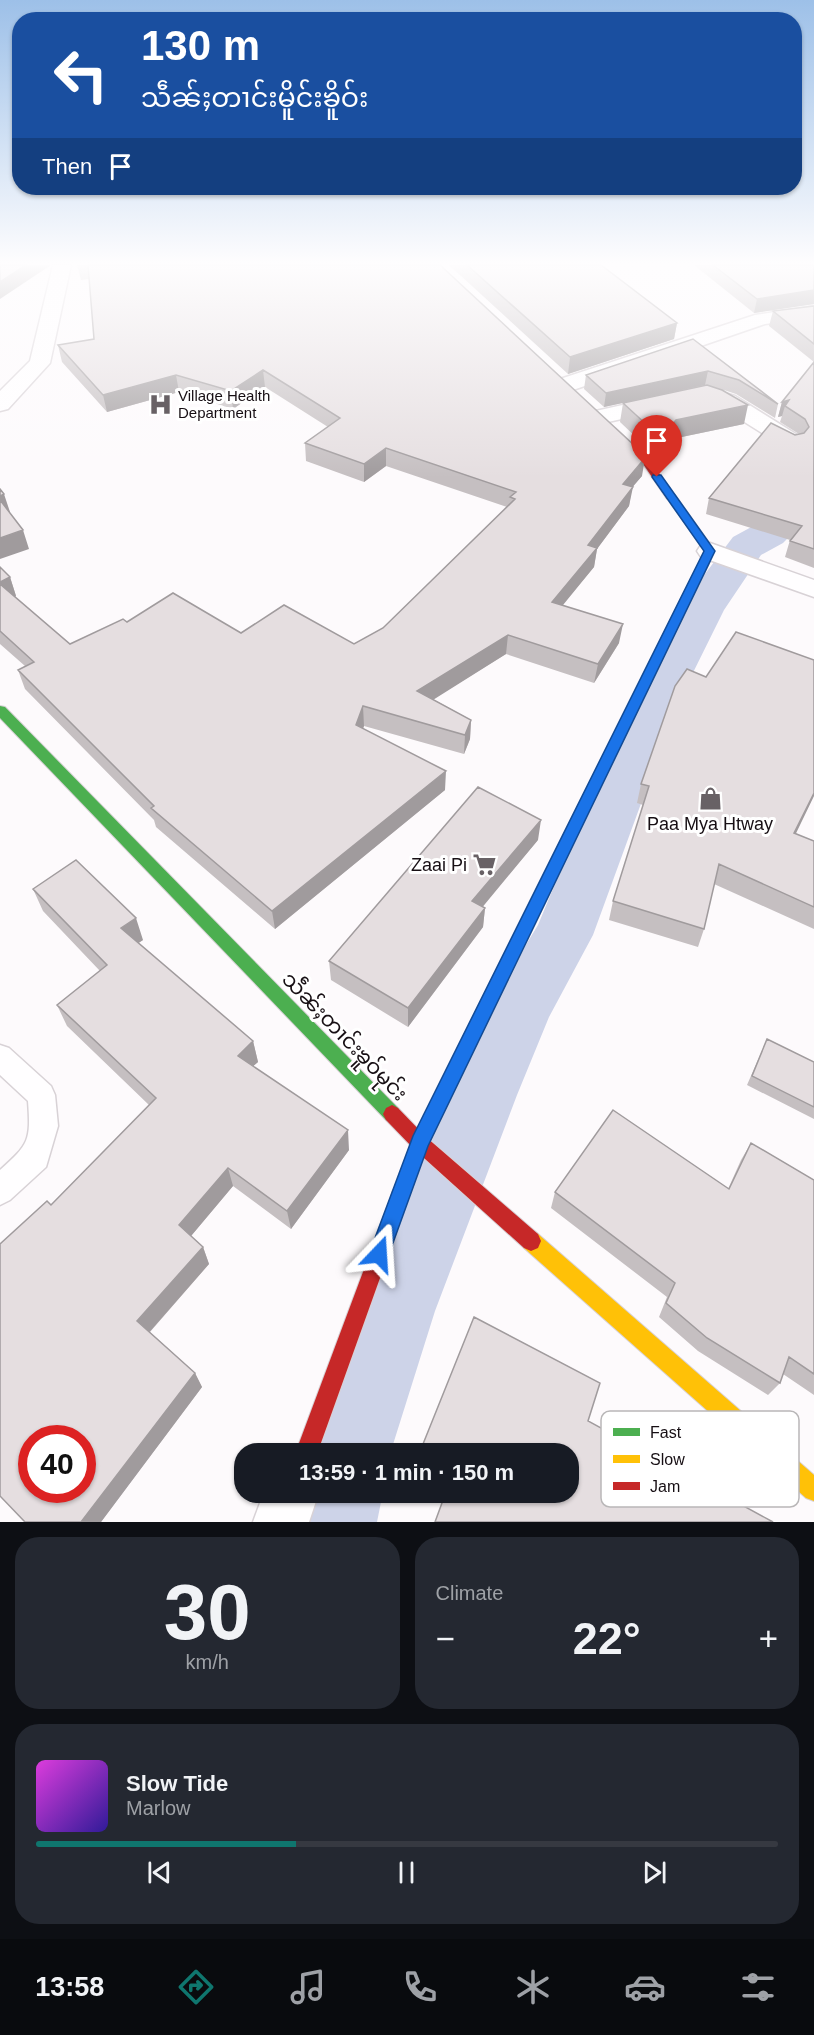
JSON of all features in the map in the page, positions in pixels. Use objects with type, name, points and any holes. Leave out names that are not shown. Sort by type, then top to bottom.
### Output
[{"type":"street","points":[[0,404],[40,363],[46,336]]},
{"type":"street","points":[[565,385],[711,336]]},
{"type":"street","points":[[594,413],[704,394],[727,401],[791,441]]},
{"type":"street","points":[[594,413],[644,459],[730,558],[814,589]]},
{"type":"street","points":[[310,1443],[420,1143],[730,558]]},
{"type":"street","name":"သဵၼ်ႈတၢင်းၶူဝ်မုင်း","points":[[0,710],[420,1143],[724,1411]]},
{"type":"street","name":"သဵၼ်ႈတၢင်းၶူဝ်မုင်း","points":[[799,1477],[814,1490]]},
{"type":"street","points":[[281,1522],[288,1503]]},
{"type":"lane","points":[[0,1058],[41,1095],[44,1126],[36,1157],[0,1190]]},
{"type":"building","points":[[94,336],[516,336],[645,458],[623,484],[633,487],[588,545],[597,548],[552,602],[623,624],[598,664],[508,635],[417,691],[471,720],[465,735],[363,706],[356,725],[446,771],[272,911],[151,808],[154,806],[18,670],[34,662],[0,631],[0,584],[70,644],[123,619],[127,622],[173,593],[241,633],[284,605],[354,644],[383,628],[515,499],[510,497],[516,492],[386,448],[364,464],[305,443],[340,418],[263,370],[231,391],[176,375],[103,395],[58,345],[94,339]]},
{"type":"building","points":[[547,336],[636,336],[570,357]]},
{"type":"building","points":[[804,336],[814,336],[814,344]]},
{"type":"building","points":[[693,339],[778,404],[739,380],[708,371],[606,393],[586,375]]},
{"type":"building","points":[[814,362],[814,549],[790,541],[802,526],[709,498],[771,423],[795,435],[804,433],[809,427],[805,419],[785,406],[789,400],[782,402]]},
{"type":"building","points":[[707,385],[722,390],[748,405],[676,420],[661,438],[623,403]]},
{"type":"building","points":[[0,500],[23,530],[0,538]]},
{"type":"building","points":[[0,567],[10,577],[0,582]]},
{"type":"building","points":[[736,632],[814,660],[814,793],[794,833],[814,841],[814,907],[719,864],[704,929],[613,901],[649,786],[641,784],[675,686],[687,669],[706,677]]},
{"type":"building","points":[[478,787],[541,820],[472,901],[485,908],[408,1008],[329,961]]},
{"type":"building","points":[[76,860],[136,918],[121,928],[253,1041],[238,1056],[348,1130],[287,1211],[228,1168],[179,1225],[203,1247],[137,1321],[195,1373],[96,1502],[96,1425],[18,1425],[18,1503],[96,1503],[81,1522],[25,1522],[0,1496],[0,1244],[47,1201],[51,1205],[156,1098],[57,1005],[107,965],[33,889]]},
{"type":"building","points":[[767,1039],[814,1062],[814,1107],[752,1076]]},
{"type":"building","points":[[613,1110],[729,1189],[751,1143],[814,1180],[814,1374],[789,1357],[780,1383],[707,1338],[666,1303],[675,1283],[555,1192]]},
{"type":"building","points":[[474,1317],[600,1383],[588,1421],[601,1428],[601,1507],[746,1507],[773,1522],[435,1522],[442,1503],[579,1503],[579,1443],[423,1443]]},
{"type":"waterway","points":[[352,1443],[397,1311],[484,1095],[522,1007],[563,935],[653,705],[702,609],[747,546],[769,534],[786,518],[796,501],[798,485],[814,463]]},
{"type":"waterway","points":[[334,1522],[338,1503]]},
{"type":"traffic: fast","points":[[566,845],[710,551],[671,497]]},
{"type":"traffic: fast","points":[[0,710],[392,1114]]},
{"type":"traffic: slow","points":[[400,1197],[420,1143],[566,845]]},
{"type":"traffic: slow","points":[[531,1241],[724,1411]]},
{"type":"traffic: slow","points":[[799,1477],[814,1490]]},
{"type":"traffic: jam","points":[[612,430],[644,459],[671,497]]},
{"type":"traffic: jam","points":[[392,1114],[420,1143],[531,1241]]},
{"type":"traffic: jam","points":[[310,1443],[400,1197]]},
{"type":"place","name":"Village Health Department","points":[[160,404]]},
{"type":"place","name":"Paa Mya Htway","points":[[710,798]]},
{"type":"place","name":"Zaai Pi","points":[[485,865]]},
{"type":"route","points":[[379,1254],[420,1143],[710,551],[657,477]]}]
